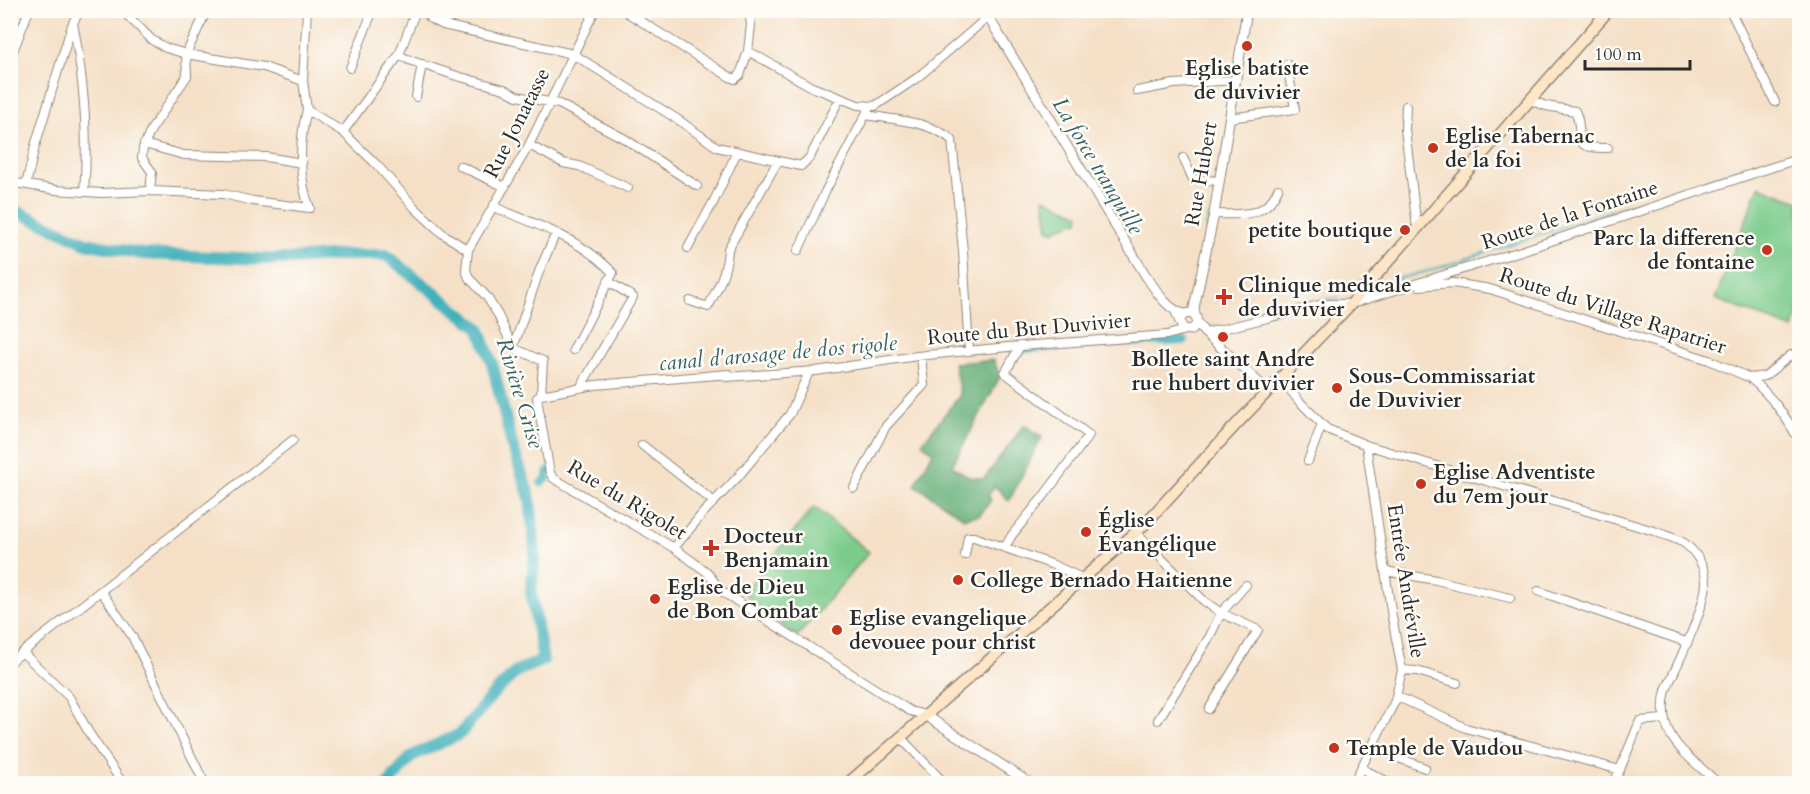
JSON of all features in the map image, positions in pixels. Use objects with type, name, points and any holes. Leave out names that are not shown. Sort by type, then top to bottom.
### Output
[{"type":"main road","points":[[847,783],[1084,579],[1164,505],[1351,304],[1609,10]]},
{"type":"street","points":[[10,59],[28,10]]},
{"type":"street","points":[[26,185],[35,146],[73,23],[80,10]]},
{"type":"street","points":[[122,10],[152,40],[166,48],[186,54],[264,67],[303,81]]},
{"type":"street","points":[[150,191],[152,172],[142,158],[144,144],[187,76],[186,54],[207,10]]},
{"type":"street","points":[[10,182],[84,192],[150,191],[223,194],[253,201],[310,208],[305,195],[300,149],[307,110],[303,81],[307,10]]},
{"type":"street","points":[[350,68],[373,10]]},
{"type":"street","points":[[343,132],[399,55],[416,10]]},
{"type":"street","points":[[423,10],[431,19],[443,25],[573,54],[677,119],[717,147],[801,166],[810,157],[840,98]]},
{"type":"street","points":[[623,10],[735,79],[740,75],[748,51],[751,25],[749,10]]},
{"type":"street","name":"Rue Hubert","points":[[1187,318],[1214,214],[1247,10]]},
{"type":"street","points":[[1730,10],[1775,102]]},
{"type":"street","name":"Rue Jonatasse","points":[[468,250],[529,145],[593,11]]},
{"type":"street","points":[[748,51],[812,87],[858,105],[875,106],[918,78],[986,14],[1159,295],[1204,332],[1268,391]]},
{"type":"street","points":[[73,23],[86,113],[88,152],[84,192]]},
{"type":"street","points":[[399,55],[504,89],[517,96],[543,102],[551,101],[625,139],[697,186]]},
{"type":"street","points":[[416,97],[422,64]]},
{"type":"street","points":[[1229,118],[1294,110],[1287,64]]},
{"type":"street","points":[[1137,91],[1174,84],[1236,80]]},
{"type":"street","points":[[1530,100],[1575,111],[1578,119],[1579,139],[1582,144],[1592,148],[1608,148]]},
{"type":"street","points":[[1406,105],[1405,129],[1417,228]]},
{"type":"street","points":[[798,251],[820,203],[871,106]]},
{"type":"street","points":[[307,110],[343,132],[377,165],[415,208],[443,234],[468,250],[466,270],[468,278],[487,297],[513,348]]},
{"type":"street","points":[[866,115],[923,125],[942,131],[952,140],[963,251],[969,351]]},
{"type":"street","points":[[144,144],[184,155],[266,157],[302,163]]},
{"type":"street","points":[[529,145],[563,163],[579,166],[628,188]]},
{"type":"street","points":[[688,248],[737,152]]},
{"type":"street","points":[[1183,158],[1193,179],[1219,181]]},
{"type":"street","name":"Route de la Fontaine","points":[[1204,332],[1324,304],[1351,304],[1524,250],[1800,158]]},
{"type":"street","points":[[690,301],[708,307],[722,282],[728,249],[778,161]]},
{"type":"street","points":[[460,166],[505,187]]},
{"type":"street","points":[[1214,214],[1249,214],[1270,204],[1278,189]]},
{"type":"street","points":[[494,207],[556,233],[599,257],[613,273],[573,350]]},
{"type":"street","points":[[513,348],[540,269],[556,233]]},
{"type":"street","points":[[580,388],[633,297],[608,281]]},
{"type":"street","name":"Route du Village Rapatrier","points":[[1406,286],[1453,283],[1490,289],[1709,360],[1750,378],[1767,392],[1786,416],[1800,442]]},
{"type":"street","points":[[1187,318],[1204,332]]},
{"type":"street","name":"Route du But Duvivier","points":[[539,398],[580,388],[729,374],[726,377],[809,372],[969,351],[1167,335],[1187,318]]},
{"type":"street","points":[[1005,547],[1089,435],[1005,373],[1020,346]]},
{"type":"street","name":"Rue du Rigolet","points":[[513,348],[543,361],[539,398],[550,473],[553,478],[674,548],[707,572],[721,591],[910,711],[925,714]]},
{"type":"street","points":[[1750,378],[1765,376],[1791,355],[1800,354]]},
{"type":"street","points":[[854,488],[886,426],[924,385],[921,356]]},
{"type":"street","points":[[674,548],[737,478],[790,414],[809,372]]},
{"type":"street","points":[[1281,378],[1298,400],[1327,429],[1366,445],[1654,531],[1683,543],[1695,554],[1704,568],[1706,582],[1703,600],[1666,690],[1663,719],[1670,734],[1682,750],[1719,783]]},
{"type":"street","points":[[1308,461],[1322,424]]},
{"type":"street","points":[[10,662],[293,440]]},
{"type":"street","points":[[642,445],[714,502]]},
{"type":"street","name":"Entrée Andréville","points":[[1353,783],[1396,696],[1402,670],[1366,445]]},
{"type":"street","points":[[1136,533],[1204,601],[1221,613],[1258,630],[1209,709]]},
{"type":"street","points":[[965,555],[968,537],[974,537],[1084,579]]},
{"type":"street","points":[[1385,571],[1436,580],[1510,598]]},
{"type":"street","points":[[1158,720],[1210,636],[1221,613],[1246,585]]},
{"type":"street","points":[[100,591],[132,636],[205,783]]},
{"type":"street","points":[[1538,591],[1686,642]]},
{"type":"street","points":[[23,653],[69,697],[89,733],[123,783]]},
{"type":"street","points":[[1402,670],[1457,683]]},
{"type":"street","points":[[1396,696],[1466,728],[1620,771]]},
{"type":"street","points":[[925,714],[1031,783]]},
{"type":"street","points":[[1614,783],[1641,721],[1663,719]]},
{"type":"street","points":[[900,737],[945,783]]},
{"type":"street","points":[[1374,744],[1425,768]]},
{"type":"street","points":[[1361,768],[1392,783]]},
{"type":"green space","name":"Parc la difference de fontaine","points":[[1759,186],[1799,201],[1799,312],[1793,329],[1715,299]]},
{"type":"green space","points":[[1044,198],[1080,214],[1079,221],[1055,229],[1055,232],[1048,229]]},
{"type":"green space","points":[[994,360],[1000,377],[952,466],[969,477],[984,479],[1024,425],[1042,437],[1009,501],[995,486],[988,495],[991,500],[980,515],[964,518],[915,485],[933,452],[922,443],[960,395],[954,363]]},
{"type":"green space","points":[[814,507],[869,552],[797,637],[743,593]]},
{"type":"waterway","points":[[1372,291],[1397,279],[1432,270],[1759,162],[1800,151]]},
{"type":"waterway","points":[[1212,195],[1214,183]]},
{"type":"waterway","name":"Rivière Grise","points":[[10,208],[86,243],[143,254],[261,259],[386,255],[479,328],[492,363],[512,445],[530,498],[535,550],[531,592],[543,660],[517,671],[493,694],[460,734],[412,756],[388,784]]},
{"type":"waterway","points":[[1206,228],[1209,216]]},
{"type":"waterway","points":[[1275,313],[1289,306],[1306,302],[1339,299]]},
{"type":"waterway","points":[[1202,325],[1220,326]]},
{"type":"waterway","name":"canal d'arosage de dos rigole","points":[[1097,344],[1185,341]]},
{"type":"waterway","name":"canal d'arosage de dos rigole","points":[[1013,350],[1058,347]]},
{"type":"waterway","name":"canal d'arosage de dos rigole","points":[[541,483],[547,479],[547,473],[551,469]]},
{"type":"place","name":"Eglise batiste de duvivier","points":[[1247,46]]},
{"type":"place","name":"Eglise Tabernac de la foi","points":[[1433,148]]},
{"type":"place","name":"petite boutique","points":[[1405,230]]},
{"type":"place","name":"Parc la difference de fontaine","points":[[1767,250]]},
{"type":"place","name":"Clinique medicale de duvivier","points":[[1224,297]]},
{"type":"place","name":"Bollete saint Andre rue hubert duvivier","points":[[1223,337]]},
{"type":"place","name":"Sous-Commissariat de Duvivier","points":[[1337,388]]},
{"type":"place","name":"Eglise Adventiste du 7em jour","points":[[1421,484]]},
{"type":"place","name":"Église Évangélique","points":[[1086,532]]},
{"type":"place","name":"Docteur Benjamain","points":[[711,548]]},
{"type":"place","name":"College Bernado Haitienne","points":[[958,580]]},
{"type":"place","name":"Eglise de Dieu de Bon Combat","points":[[655,599]]},
{"type":"place","name":"Eglise evangelique devouee pour christ","points":[[837,630]]},
{"type":"place","name":"Temple de Vaudou","points":[[1334,748]]},
{"type":"water label","name":"La force tranquille","points":[[1098,166]]}]
